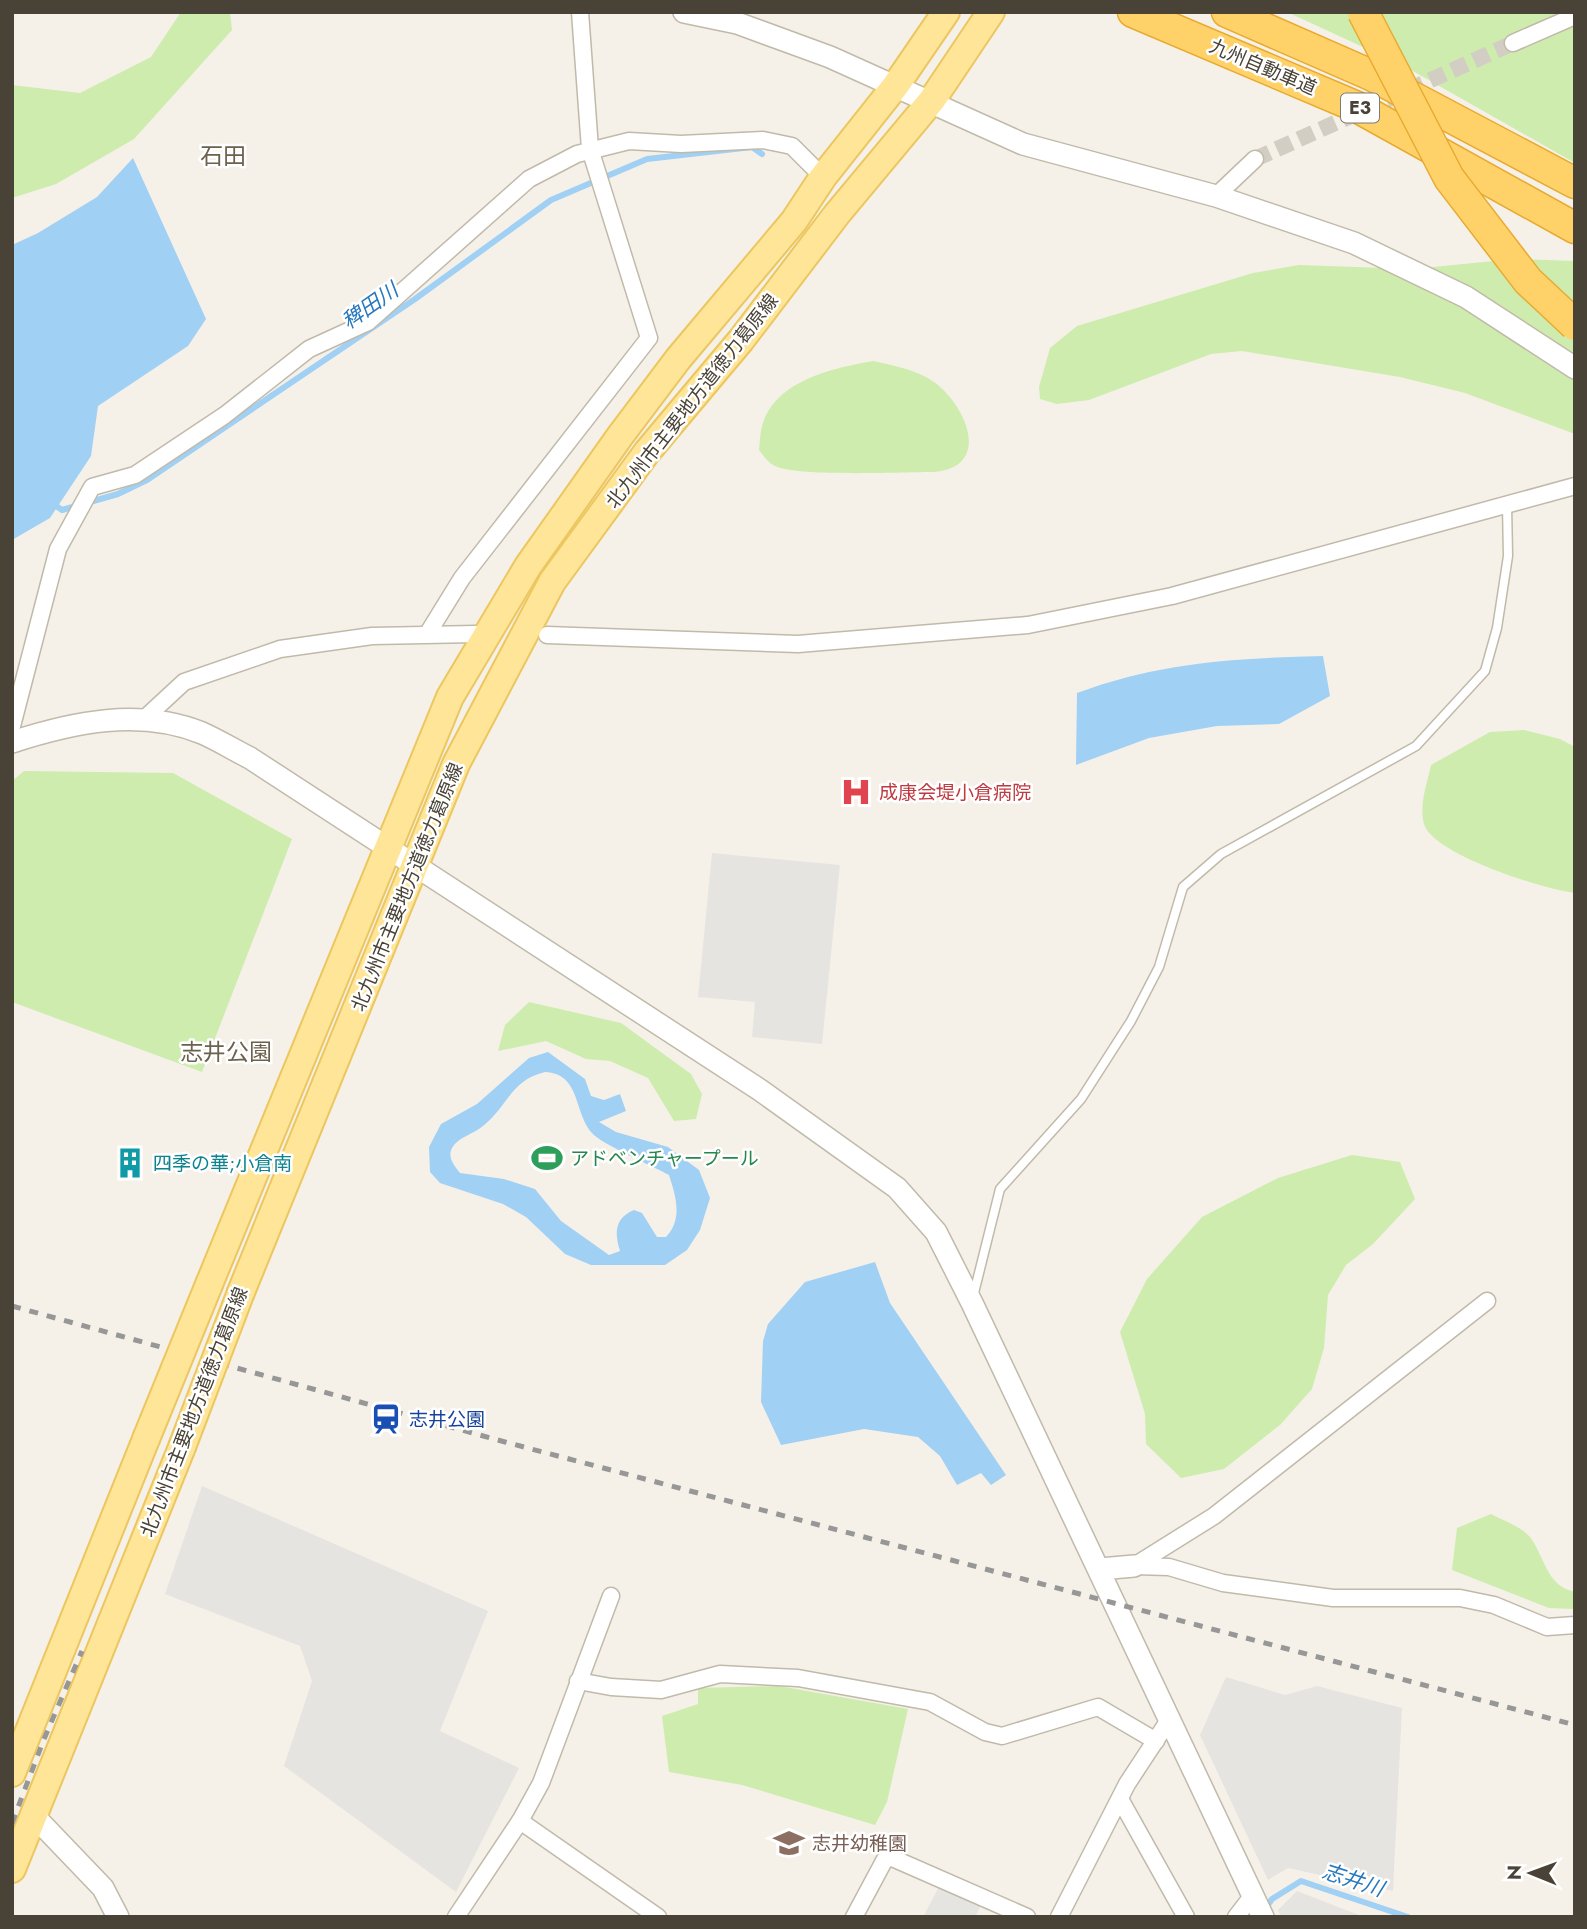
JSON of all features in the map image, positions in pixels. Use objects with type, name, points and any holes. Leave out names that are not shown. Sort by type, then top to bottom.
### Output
[{"type":"highway","name":"九州自動車道","points":[[1133,12],[1357,107],[1575,229]]},
{"type":"highway","name":"九州自動車道","points":[[1227,12],[1371,75],[1575,183]]},
{"type":"highway","points":[[1363,12],[1449,178],[1528,281],[1575,325]]},
{"type":"main road","name":"北九州市主要地方道徳力葛原線","points":[[12,1773],[450,697],[527,566],[661,381],[794,221],[823,177],[896,85],[946,12]]},
{"type":"main road","name":"北九州市主要地方道徳力葛原線","points":[[12,1869],[182,1447],[241,1292],[413,866],[467,741],[552,582],[647,452],[741,340],[837,214],[932,100],[991,12]]},
{"type":"street","points":[[428,633],[471,567],[649,338],[590,149],[580,12]]},
{"type":"street","points":[[684,12],[737,23],[932,100],[1023,144],[1216,196],[1354,243],[1466,297],[1575,368]]},
{"type":"street","points":[[1513,43],[1575,16]]},
{"type":"street","points":[[12,726],[58,549],[92,487],[135,475],[225,415],[309,349],[368,322],[529,179],[590,149],[629,141],[681,144],[762,139],[792,146],[823,177]]},
{"type":"street","points":[[1216,196],[1255,159]]},
{"type":"street","points":[[547,635],[798,643],[1028,625],[1172,596],[1575,486]]},
{"type":"street","points":[[144,719],[184,682],[280,649],[372,636],[476,634]]},
{"type":"street","points":[[12,742],[68,724],[144,719],[202,733],[250,758],[760,1090],[898,1188],[936,1232],[972,1303],[1263,1917]]},
{"type":"street","points":[[1134,1566],[1214,1516],[1487,1301]]},
{"type":"street","points":[[1100,1569],[1169,1567],[1223,1583],[1333,1598],[1460,1598],[1494,1605],[1547,1627],[1575,1625]]},
{"type":"street","points":[[456,1917],[520,1821],[541,1783],[611,1596]]},
{"type":"street","points":[[578,1681],[611,1687],[661,1690],[720,1674],[798,1678],[930,1702],[985,1732],[1002,1736],[1098,1707],[1156,1741]]},
{"type":"street","points":[[1059,1917],[1120,1799],[1169,1720]]},
{"type":"street","points":[[1120,1799],[1186,1917]]},
{"type":"street","points":[[34,1816],[103,1888],[118,1917]]},
{"type":"street","points":[[520,1821],[658,1917]]},
{"type":"street","points":[[854,1917],[884,1861],[890,1857],[1027,1917]]},
{"type":"street","points":[[1236,1917],[1253,1895]]},
{"type":"lane","points":[[972,1303],[1000,1189],[1081,1099],[1131,1021],[1158,967],[1183,887],[1221,854],[1416,746],[1485,671],[1497,628],[1508,555],[1507,505]]},
{"type":"green space","points":[[181,12],[230,12],[232,30],[134,139],[56,184],[12,198],[12,85],[80,93],[151,57]]},
{"type":"green space","points":[[1287,12],[1575,12],[1575,163],[1404,66]]},
{"type":"green space","points":[[1514,259],[1575,261],[1575,434],[1465,393],[1400,377],[1242,351],[1211,354],[1089,400],[1057,404],[1040,399],[1039,387],[1050,348],[1077,326],[1253,273],[1299,265],[1413,269]]},
{"type":"green space","points":[[873,361],[920,374],[946,392],[964,419],[968,434],[968,447],[963,459],[952,468],[934,472],[876,473],[805,472],[775,466],[768,461],[759,450],[761,429],[770,408],[781,396],[809,378]]},
{"type":"green space","points":[[1524,730],[1560,739],[1575,747],[1575,893],[1491,869],[1447,847],[1432,835],[1424,824],[1423,802],[1431,765],[1490,732]]},
{"type":"green space","points":[[24,771],[173,773],[292,839],[202,1072],[12,1002],[12,781]]},
{"type":"green space","points":[[529,1002],[621,1023],[691,1074],[702,1094],[696,1119],[674,1121],[648,1078],[610,1061],[586,1059],[546,1041],[498,1051],[505,1025]]},
{"type":"green space","points":[[1352,1155],[1400,1162],[1415,1199],[1373,1244],[1346,1265],[1328,1295],[1324,1348],[1312,1389],[1280,1425],[1224,1469],[1181,1478],[1146,1444],[1145,1414],[1120,1332],[1147,1279],[1202,1217],[1278,1178]]},
{"type":"green space","points":[[1491,1514],[1530,1537],[1552,1577],[1565,1589],[1575,1592],[1574,1609],[1549,1608],[1452,1570],[1457,1528]]},
{"type":"green space","points":[[779,1686],[908,1709],[887,1802],[875,1825],[742,1785],[669,1772],[662,1716],[698,1704],[698,1688]]},
{"type":"shaded area","points":[[712,853],[840,865],[822,1044],[752,1037],[755,1002],[698,997]]},
{"type":"shaded area","points":[[202,1486],[488,1611],[440,1731],[519,1768],[456,1892],[284,1766],[312,1681],[300,1646],[165,1594]]},
{"type":"shaded area","points":[[1226,1677],[1285,1695],[1317,1686],[1402,1708],[1393,1891],[1288,1868],[1268,1880],[1200,1735]]},
{"type":"shaded area","points":[[940,1885],[981,1905],[975,1917],[923,1917]]},
{"type":"shaded area","points":[[1297,1891],[1364,1917],[1281,1917],[1278,1910]]},
{"type":"water","points":[[133,158],[206,319],[188,346],[98,406],[91,456],[50,518],[12,540],[12,245],[38,233],[97,197]]},
{"type":"water","points":[[1323,656],[1330,696],[1279,724],[1217,726],[1149,738],[1076,765],[1077,693],[1138,674],[1169,668],[1229,660]]},
{"type":"water","points":[[548,1052],[585,1079],[591,1096],[604,1100],[620,1094],[626,1111],[599,1122],[616,1132],[668,1147],[699,1170],[710,1198],[700,1230],[687,1250],[665,1265],[591,1265],[565,1254],[526,1217],[503,1204],[440,1183],[430,1172],[429,1147],[441,1124],[477,1104],[529,1058]],"holes":[[[545,1072],[557,1074],[571,1086],[586,1124],[597,1138],[669,1175],[676,1200],[676,1215],[675,1223],[666,1237],[657,1237],[642,1213],[634,1210],[623,1217],[618,1226],[620,1251],[609,1255],[561,1221],[535,1189],[504,1179],[460,1173],[454,1165],[450,1155],[455,1144],[483,1126],[517,1087]]]},
{"type":"water","points":[[875,1262],[890,1303],[1006,1475],[991,1485],[981,1473],[957,1485],[940,1456],[918,1437],[864,1429],[781,1445],[761,1402],[763,1341],[768,1324],[805,1282]]},
{"type":"waterway","name":"稗田川","points":[[52,503],[62,510],[118,494],[147,480],[415,299],[551,200],[647,159],[752,147],[762,154]]},
{"type":"waterway","name":"志井川","points":[[1265,1909],[1272,1899],[1301,1881],[1408,1917]]},
{"type":"tunnel","points":[[1255,159],[1513,43]]},
{"type":"railway","points":[[12,1306],[505,1442],[1575,1725]]},
{"type":"railway","points":[[12,1823],[82,1651]]},
{"type":"place","name":"成康会堤小倉病院","points":[[856,792]]},
{"type":"place","name":"アドベンチャープール","points":[[547,1158]]},
{"type":"place","name":"四季の華;小倉南","points":[[130,1163]]},
{"type":"place","name":"志井公園","points":[[386,1419]]},
{"type":"place","name":"志井幼稚園","points":[[789,1843]]},
{"type":"district","name":"石田","points":[[223,156]]},
{"type":"district","name":"志井公園","points":[[226,1052]]}]
